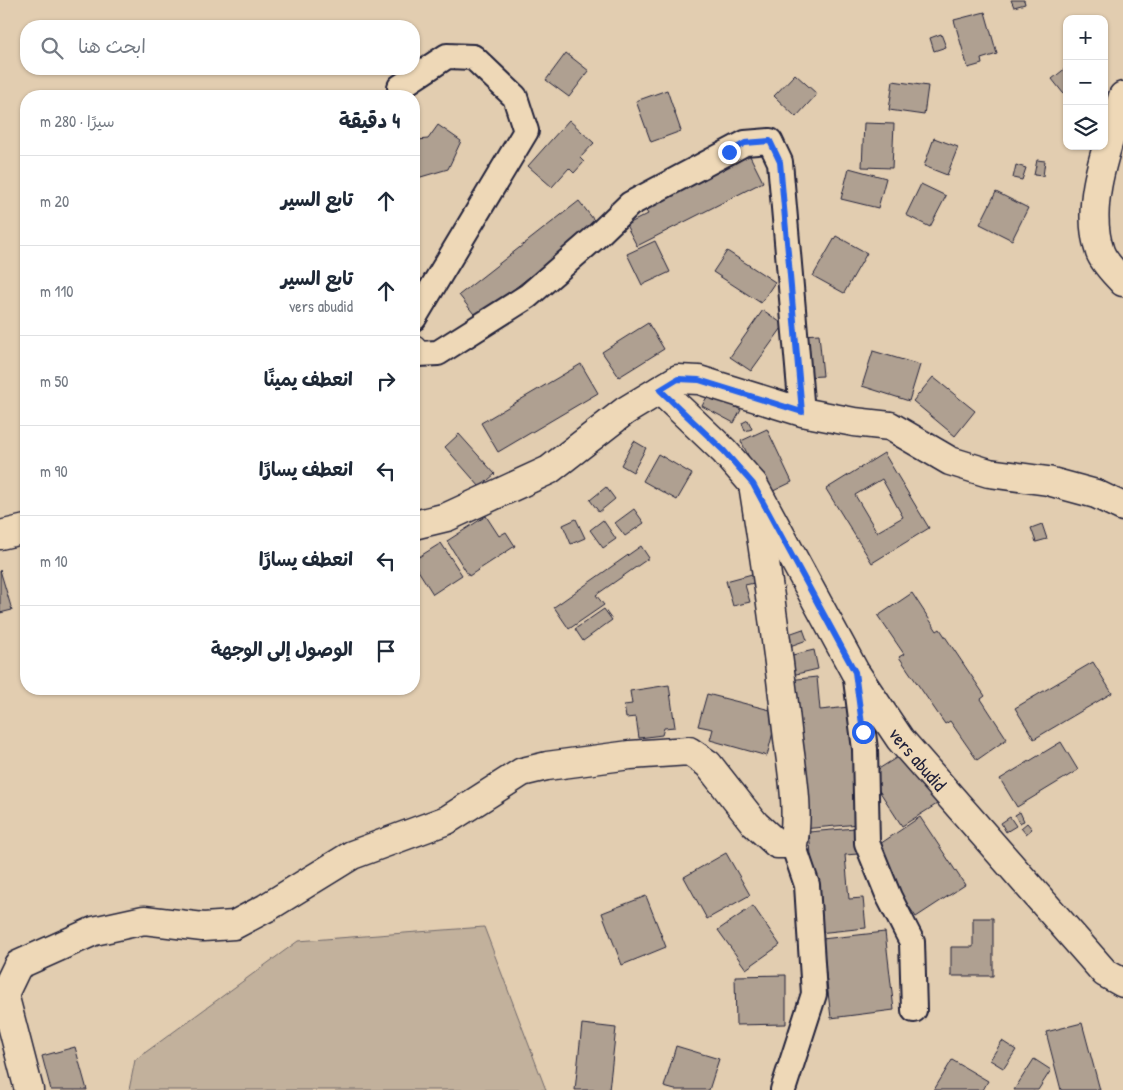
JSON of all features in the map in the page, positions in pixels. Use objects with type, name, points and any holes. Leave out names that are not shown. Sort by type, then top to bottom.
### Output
[{"type":"street","points":[[420,74],[447,56],[473,57],[516,98],[526,131],[420,308]]},
{"type":"street","points":[[400,87],[418,75]]},
{"type":"street","points":[[1123,96],[1100,172],[1094,218],[1100,253],[1123,282]]},
{"type":"street","points":[[420,354],[438,353],[528,296],[598,235],[630,204],[745,143],[770,141],[780,162],[802,412]]},
{"type":"street","points":[[420,524],[447,517],[549,470],[625,410],[678,379],[699,380],[802,412],[854,422],[890,426],[950,460],[989,472],[1048,480],[1096,494],[1123,507]]},
{"type":"street","name":"vers abudid","points":[[660,390],[724,451],[753,484],[855,672],[900,739],[1105,973],[1123,983]]},
{"type":"street","points":[[753,484],[776,639],[793,782],[795,834],[793,844],[808,885],[814,994],[783,1090]]},
{"type":"street","points":[[0,535],[20,530]]},
{"type":"street","points":[[855,672],[865,749],[867,843],[889,897],[912,942],[914,1010]]},
{"type":"street","points":[[29,1090],[4,994],[18,965],[94,930],[144,920],[203,927],[234,925],[266,908],[352,855],[447,820],[522,772],[547,766],[630,755],[689,751],[708,764],[755,824],[777,844],[793,844]]},
{"type":"shaded area","points":[[484,927],[546,1090],[129,1090],[135,1060],[298,941]]},
{"type":"building","points":[[1011,0],[1024,0],[1025,4],[1014,7]]},
{"type":"building","points":[[985,12],[997,54],[981,59],[982,64],[968,68],[954,20]]},
{"type":"building","points":[[941,34],[946,47],[934,51],[930,38]]},
{"type":"building","points":[[566,53],[589,71],[569,97],[546,80]]},
{"type":"building","points":[[1063,70],[1063,93],[1052,79]]},
{"type":"building","points":[[795,74],[817,94],[796,117],[774,96]]},
{"type":"building","points":[[893,81],[928,86],[924,115],[889,110]]},
{"type":"building","points":[[667,90],[681,131],[651,142],[636,101]]},
{"type":"building","points":[[569,120],[594,143],[580,158],[584,162],[574,173],[569,168],[552,187],[528,166]]},
{"type":"building","points":[[864,123],[894,124],[892,168],[862,167]]},
{"type":"building","points":[[438,125],[461,141],[448,169],[420,177],[420,140],[428,139]]},
{"type":"building","points":[[934,138],[958,147],[947,175],[924,166]]},
{"type":"building","points":[[747,150],[763,182],[637,246],[626,225],[648,214],[642,204]]},
{"type":"building","points":[[1037,160],[1045,161],[1043,176],[1034,175]]},
{"type":"building","points":[[1016,165],[1026,168],[1022,180],[1013,178]]},
{"type":"building","points":[[849,168],[886,178],[878,208],[841,199]]},
{"type":"building","points":[[921,184],[946,196],[930,227],[906,215]]},
{"type":"building","points":[[996,192],[1028,208],[1012,240],[980,224]]},
{"type":"building","points":[[579,201],[597,224],[477,318],[459,295]]},
{"type":"building","points":[[836,236],[867,253],[844,293],[813,276]]},
{"type":"building","points":[[655,241],[670,272],[642,285],[627,254]]},
{"type":"building","points":[[727,251],[775,282],[761,303],[713,272]]},
{"type":"building","points":[[763,310],[784,325],[751,371],[730,357]]},
{"type":"building","points":[[648,323],[664,349],[619,377],[602,352]]},
{"type":"building","points":[[819,334],[823,376],[804,377],[801,335]]},
{"type":"building","points":[[873,351],[920,365],[909,401],[862,386]]},
{"type":"building","points":[[581,364],[598,393],[498,452],[481,423]]},
{"type":"building","points":[[933,377],[975,411],[955,436],[913,401]]},
{"type":"building","points":[[709,393],[741,410],[734,423],[702,406]]},
{"type":"building","points":[[748,420],[752,429],[745,431],[742,423]]},
{"type":"building","points":[[767,429],[792,482],[767,494],[741,441]]},
{"type":"building","points":[[459,434],[495,474],[480,487],[445,447]]},
{"type":"building","points":[[634,441],[646,448],[633,472],[621,465]]},
{"type":"building","points":[[884,453],[929,528],[872,563],[826,489]],"holes":[[[882,479],[903,517],[877,532],[855,495]]]},
{"type":"building","points":[[658,454],[692,474],[677,500],[643,481]]},
{"type":"building","points":[[606,487],[615,499],[599,512],[590,500]]},
{"type":"building","points":[[634,509],[644,523],[625,536],[615,523]]},
{"type":"building","points":[[486,516],[499,536],[506,532],[515,546],[469,576],[447,541]]},
{"type":"building","points":[[576,519],[585,538],[571,544],[563,525]]},
{"type":"building","points":[[603,520],[616,539],[603,548],[590,530]]},
{"type":"building","points":[[1042,524],[1047,539],[1036,542],[1031,528]]},
{"type":"building","points":[[441,543],[462,575],[433,594],[420,573],[420,556]]},
{"type":"building","points":[[641,546],[649,558],[596,595],[604,605],[569,629],[554,607]]},
{"type":"building","points":[[0,570],[12,610],[0,613]]},
{"type":"building","points":[[752,574],[754,583],[745,585],[750,602],[733,606],[726,581]]},
{"type":"building","points":[[912,593],[937,631],[940,629],[985,696],[981,699],[1007,739],[977,760],[950,721],[945,724],[899,657],[904,654],[878,616]]},
{"type":"building","points":[[604,609],[612,620],[583,641],[575,629]]},
{"type":"building","points":[[803,629],[807,640],[787,647],[783,636]]},
{"type":"building","points":[[814,650],[818,669],[792,675],[788,656]]},
{"type":"building","points":[[1093,662],[1112,693],[1034,739],[1015,708]]},
{"type":"building","points":[[817,677],[820,710],[849,707],[859,824],[802,829],[788,680]]},
{"type":"building","points":[[669,685],[675,727],[664,728],[662,735],[639,738],[636,717],[626,718],[624,705],[632,704],[630,691]]},
{"type":"building","points":[[707,694],[778,712],[767,756],[710,740],[713,729],[698,726]]},
{"type":"building","points":[[1061,742],[1078,770],[1017,807],[1000,779]]},
{"type":"building","points":[[904,753],[937,804],[902,826],[869,775]]},
{"type":"building","points":[[1020,812],[1024,821],[1019,823],[1015,815]]},
{"type":"building","points":[[920,817],[965,885],[916,917],[871,850]]},
{"type":"building","points":[[1010,817],[1016,826],[1006,832],[1001,823]]},
{"type":"building","points":[[1027,823],[1032,829],[1026,834],[1021,828]]},
{"type":"building","points":[[855,828],[858,854],[845,855],[849,899],[863,898],[866,928],[818,933],[809,832]]},
{"type":"building","points":[[726,853],[750,895],[707,919],[684,877]]},
{"type":"building","points":[[646,896],[666,947],[622,965],[602,913]]},
{"type":"building","points":[[753,906],[780,945],[746,969],[718,930]]},
{"type":"building","points":[[973,918],[993,918],[993,976],[951,976],[951,947],[973,947]]},
{"type":"building","points":[[885,932],[894,1010],[831,1018],[822,939]]},
{"type":"building","points":[[786,975],[786,1024],[736,1025],[735,976]]},
{"type":"building","points":[[1082,1023],[1100,1090],[1061,1090],[1046,1032]]},
{"type":"building","points":[[582,1024],[616,1028],[609,1090],[575,1090]]},
{"type":"building","points":[[1002,1041],[1016,1050],[1004,1068],[990,1060]]},
{"type":"building","points":[[676,1046],[719,1059],[709,1090],[675,1090],[664,1087]]},
{"type":"building","points":[[75,1047],[87,1090],[51,1090],[42,1056]]},
{"type":"building","points":[[1034,1059],[1051,1070],[1038,1090],[1014,1090]]},
{"type":"building","points":[[952,1060],[988,1081],[983,1090],[934,1090]]},
{"type":"route","points":[[729,152],[745,143],[770,141],[780,162],[802,412],[699,380],[678,379],[660,390],[724,451],[753,484],[855,672],[863,732]]}]
